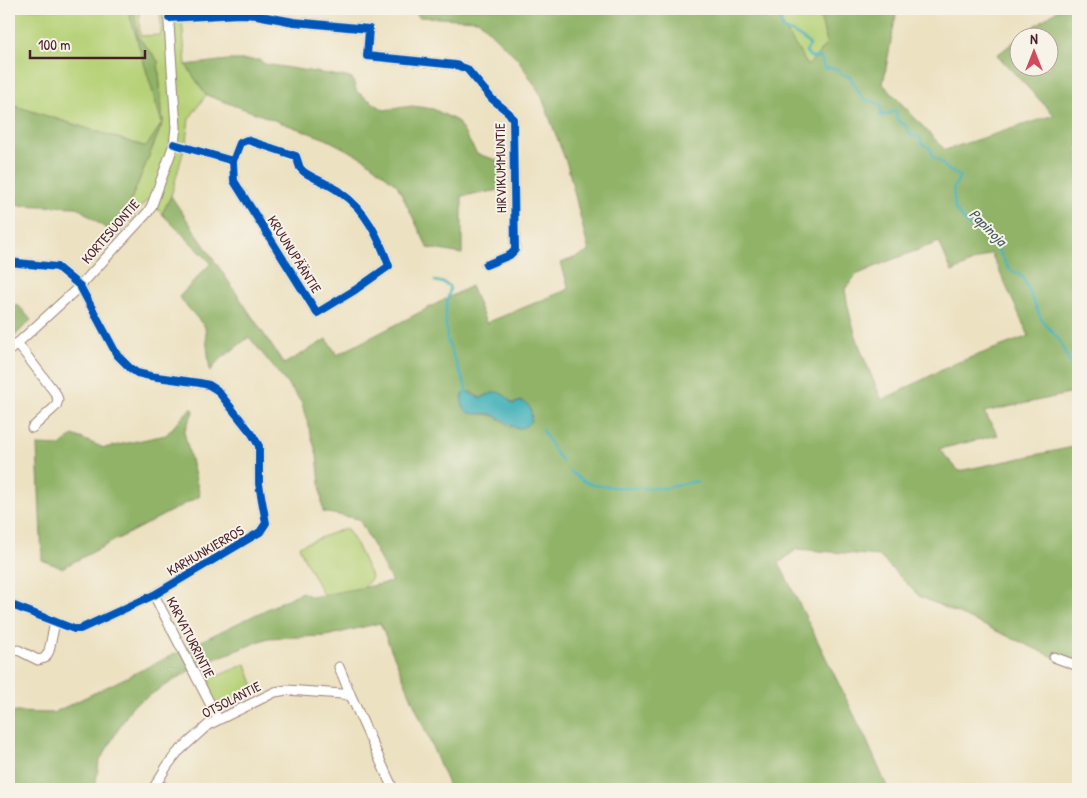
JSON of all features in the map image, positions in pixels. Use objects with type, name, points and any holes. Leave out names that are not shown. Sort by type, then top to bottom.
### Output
[{"type":"street","name":"KORTESUONTIE","points":[[9,351],[80,286],[148,212],[152,205],[174,144],[176,127],[168,13]]},
{"type":"street","name":"HIRVIKUMMUNTIE","points":[[168,13],[256,15],[294,22],[369,29],[367,56],[456,64],[466,69],[492,99],[513,118],[513,224],[515,250],[510,255],[486,265]]},
{"type":"street","name":"KRUUNUPÄÄNTIE","points":[[247,140],[296,156],[300,168],[304,172],[340,192],[355,203],[374,229],[389,266],[356,290],[317,313],[234,181],[233,161],[240,143],[247,140]]},
{"type":"street","points":[[174,144],[233,161]]},
{"type":"street","points":[[9,262],[57,267],[80,286]]},
{"type":"street","name":"KARHUNKIERROS","points":[[9,604],[55,622],[80,629],[154,595],[239,546],[260,532],[266,523],[259,484],[259,446],[223,397],[209,385],[136,373],[117,355],[80,286]]},
{"type":"street","points":[[17,343],[56,394],[58,400],[56,406],[32,428]]},
{"type":"street","name":"KARVATURRINTIE","points":[[154,595],[218,719]]},
{"type":"street","points":[[18,650],[38,660],[45,658],[49,650],[55,622]]},
{"type":"street","points":[[1054,657],[1078,666]]},
{"type":"street","points":[[339,667],[393,789]]},
{"type":"street","name":"OTSOLANTIE","points":[[155,787],[177,753],[208,725],[274,692],[287,690],[351,696]]},
{"type":"street","points":[[155,787],[169,789]]},
{"type":"green space","points":[[9,9],[128,9],[162,123],[147,147],[15,106],[9,106]]},
{"type":"green space","points":[[128,9],[134,9],[138,37],[158,61],[163,122],[116,236],[77,207],[9,205],[9,106],[15,106],[146,147],[162,123]]},
{"type":"green space","points":[[134,9],[139,9],[140,36],[161,35],[160,9],[181,9],[186,65],[206,95],[189,119],[186,142],[171,196],[162,214],[148,199],[116,236],[163,122],[158,61],[138,37]]},
{"type":"green space","points":[[411,9],[537,9],[544,12],[550,11],[550,9],[773,9],[808,66],[827,43],[818,9],[897,9],[883,84],[945,150],[1054,115],[1019,78],[1060,78],[1060,28],[1032,28],[1057,9],[1078,9],[1078,392],[984,412],[998,435],[939,449],[959,471],[1078,446],[1078,668],[919,596],[879,556],[797,549],[779,563],[866,739],[888,789],[450,789],[380,623],[326,636],[268,638],[197,666],[132,706],[99,762],[95,789],[15,789],[9,783],[9,708],[14,712],[53,713],[302,592],[312,597],[392,582],[359,519],[323,512],[317,455],[301,401],[249,337],[217,362],[210,372],[205,327],[179,297],[211,263],[162,214],[171,196],[284,364],[327,339],[337,355],[471,286],[486,323],[569,289],[561,263],[589,252],[568,167],[541,95],[518,59],[478,20],[419,17]],"holes":[[[939,242],[952,272],[991,253],[1029,336],[956,363],[882,400],[855,332],[845,289],[856,275]],[[471,392],[481,398],[486,395],[508,398],[511,403],[521,401],[511,427],[492,415],[477,414]]]},
{"type":"green space","points":[[773,9],[818,9],[827,43],[808,67]]},
{"type":"green space","points":[[1010,45],[1010,69],[997,55]]},
{"type":"green space","points":[[228,60],[259,60],[265,64],[352,78],[357,92],[384,110],[412,106],[433,109],[457,121],[477,154],[500,161],[501,190],[462,196],[462,254],[428,248],[397,185],[365,159],[326,139],[206,95],[186,65]]},
{"type":"green space","points":[[9,305],[19,306],[31,320],[9,341]]},
{"type":"green space","points":[[191,408],[194,410],[184,432],[200,496],[62,568],[42,560],[37,445],[60,446],[73,435],[104,448],[166,435]]},
{"type":"green space","points":[[346,528],[353,538],[372,578],[362,589],[327,602],[299,546]]},
{"type":"green space","points":[[246,664],[256,693],[217,708],[205,681]]},
{"type":"water","points":[[466,391],[481,398],[498,392],[509,399],[512,404],[526,403],[532,414],[531,421],[526,426],[517,428],[494,415],[470,413],[465,409],[462,402],[462,396]]},
{"type":"waterway","name":"Papinoja","points":[[773,9],[782,18],[783,29],[798,35],[810,45],[806,52],[812,58],[821,57],[824,68],[837,69],[841,74],[850,77],[865,100],[881,105],[881,116],[896,111],[897,120],[907,127],[911,136],[920,137],[922,144],[930,148],[933,157],[940,161],[948,170],[960,176],[953,189],[955,209],[967,224],[980,232],[1000,253],[1009,269],[1023,277],[1041,319],[1060,341],[1078,382]]},
{"type":"waterway","points":[[435,281],[449,286],[450,290],[445,316],[447,340],[466,391]]},
{"type":"waterway","points":[[542,429],[563,462]]},
{"type":"waterway","points":[[569,471],[593,485],[623,488],[665,488],[697,481]]},
{"type":"cycle path","points":[[169,18],[240,14],[294,22],[369,29],[367,56],[456,65],[467,69],[492,99],[509,113],[513,119],[515,250],[510,255],[486,265]]},
{"type":"cycle path","points":[[174,144],[233,161],[234,181],[317,313],[355,290],[389,266],[381,245],[365,216],[350,200],[337,190],[304,172],[300,168],[296,156],[247,140],[240,143],[233,161]]},
{"type":"cycle path","points":[[9,262],[57,267],[80,286],[117,355],[137,373],[200,383],[209,385],[217,390],[252,434],[259,446],[259,484],[266,523],[260,532],[154,595],[80,629],[74,629],[9,604]]}]
